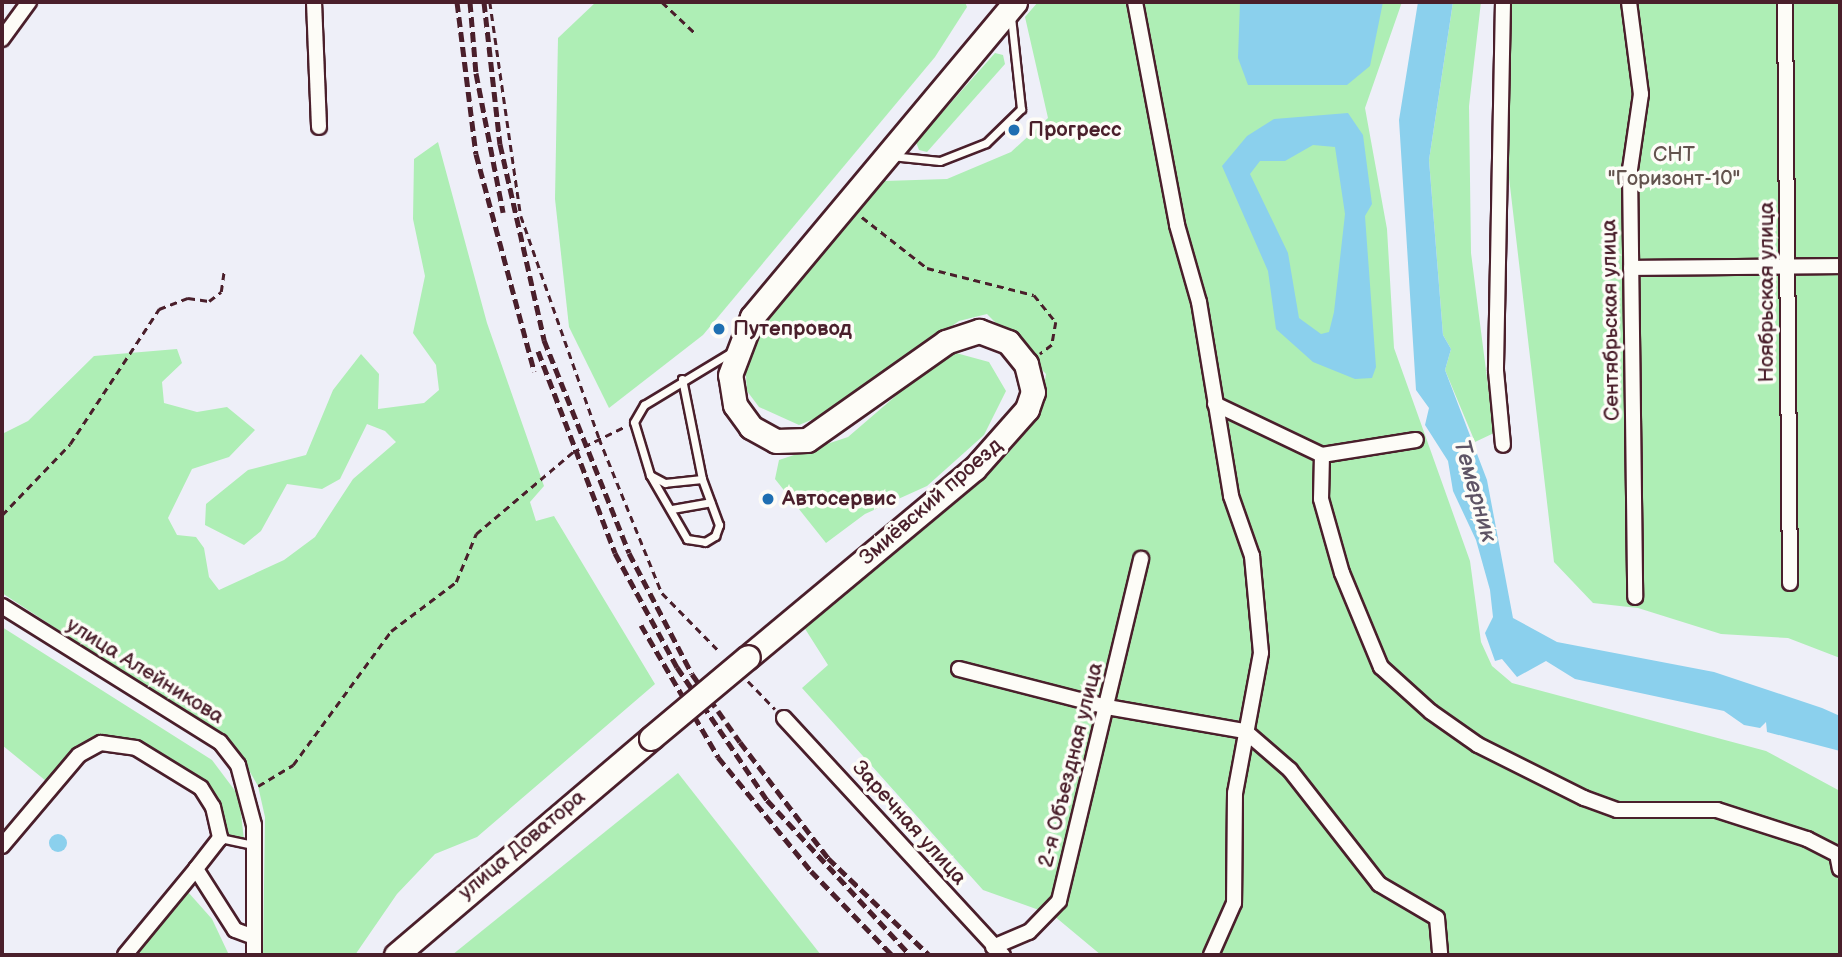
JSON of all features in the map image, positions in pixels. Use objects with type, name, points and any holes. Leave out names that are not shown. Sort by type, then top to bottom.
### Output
[{"type":"main road","points":[[1012,4],[752,317],[735,350],[731,390],[742,417],[765,437],[791,443],[823,432],[964,332],[993,333],[1026,363]]},
{"type":"main road","name":"Змиёвский проезд","points":[[651,738],[738,662],[998,446],[1027,409],[1033,392],[1026,363]]},
{"type":"main road","name":"улица Доватора","points":[[396,955],[651,738]]},
{"type":"street","points":[[2,39],[29,2]]},
{"type":"street","points":[[314,2],[319,127]]},
{"type":"street","points":[[1135,2],[1231,495],[1252,556],[1261,653],[1235,793],[1234,903],[1211,955]]},
{"type":"street","points":[[1503,2],[1496,371],[1503,445]]},
{"type":"street","name":"Сентябрьская улица","points":[[1629,2],[1641,94],[1630,169],[1635,597]]},
{"type":"street","name":"Ноябрьская улица","points":[[1785,2],[1790,583]]},
{"type":"street","points":[[1631,268],[1840,267]]},
{"type":"street","points":[[1215,404],[1322,455],[1416,440]]},
{"type":"street","points":[[1322,455],[1321,499],[1352,597],[1381,667],[1430,712],[1478,745],[1584,798],[1618,810],[1717,810],[1827,849],[1837,854],[1840,869]]},
{"type":"street","name":"2-я Объездная улица","points":[[998,951],[1029,932],[1059,901],[1141,559]]},
{"type":"street","name":"улица Алейникова","points":[[2,607],[220,742],[248,789],[256,846],[254,955]]},
{"type":"street","points":[[959,669],[1107,707],[1245,731],[1290,770],[1379,884],[1437,918],[1440,955]]},
{"type":"street","name":"Заречная улица","points":[[784,718],[998,951]]},
{"type":"street","points":[[2,846],[72,761],[101,743],[135,748],[201,788],[213,807],[220,838],[125,955]]},
{"type":"street","points":[[196,869],[236,930],[254,937]]},
{"type":"lane","points":[[887,155],[940,161],[986,143],[1020,109],[1012,4]]},
{"type":"lane","points":[[681,379],[702,479],[719,524],[705,542],[687,539],[650,475],[634,422],[644,405],[681,379],[735,350]]},
{"type":"lane","points":[[650,475],[665,483],[702,479]]},
{"type":"lane","points":[[672,509],[710,502]]},
{"type":"lane","points":[[220,838],[256,846]]},
{"type":"path","points":[[490,2],[521,216],[599,438],[663,593],[738,662],[784,718]]},
{"type":"path","points":[[662,2],[695,34]]},
{"type":"path","points":[[846,204],[927,268],[1034,295],[1056,322],[1052,345],[1026,363]]},
{"type":"path","points":[[2,515],[70,444],[159,309],[187,298],[209,301],[221,292],[224,270]]},
{"type":"path","points":[[248,789],[293,765],[391,631],[456,582],[476,534],[599,438],[634,422]]},
{"type":"green space","points":[[596,2],[965,2],[967,7],[935,57],[703,335],[609,408],[569,327],[555,199],[558,38]]},
{"type":"green space","points":[[1038,2],[1402,2],[1365,108],[1387,229],[1394,348],[1470,561],[1481,642],[1492,666],[1512,683],[1766,751],[1840,791],[1840,955],[1101,955],[1053,915],[983,890],[802,688],[828,665],[802,624],[1011,450],[1039,416],[1046,374],[987,314],[959,321],[828,413],[799,425],[759,407],[747,391],[745,362],[774,308],[864,197],[884,181],[947,179],[1011,152],[1048,118],[1025,17]]},
{"type":"green space","points":[[1453,2],[1481,2],[1469,106],[1471,253],[1494,433],[1475,442],[1445,370],[1451,349],[1443,335],[1429,160]]},
{"type":"green space","name":"СНТ \"Горизонт-10\"","points":[[1511,2],[1840,2],[1840,658],[1788,638],[1721,634],[1638,608],[1593,603],[1554,562],[1506,152]]},
{"type":"green space","points":[[995,53],[1003,55],[1005,64],[927,152],[919,150],[916,142]]},
{"type":"green space","points":[[438,142],[487,323],[544,486],[530,502],[536,521],[554,516],[655,684],[477,837],[435,854],[397,894],[355,955],[263,955],[265,817],[258,786],[235,746],[2,593],[2,434],[28,421],[94,356],[177,349],[182,363],[162,382],[164,403],[197,412],[227,407],[255,430],[229,457],[192,469],[168,518],[177,535],[196,537],[204,548],[209,577],[219,590],[284,560],[315,537],[353,479],[396,442],[385,431],[367,424],[340,479],[322,489],[287,484],[261,531],[244,545],[205,525],[206,504],[248,470],[306,455],[333,390],[361,354],[379,374],[378,409],[424,403],[439,390],[436,365],[413,333],[425,276],[413,219],[414,159]]},
{"type":"green space","points":[[956,353],[989,362],[1006,391],[984,435],[927,486],[865,514],[826,543],[775,479],[779,460],[848,437],[934,363]]},
{"type":"green space","points":[[2,627],[212,760],[239,796],[244,840],[225,836],[222,822],[173,763],[101,741],[2,842],[46,781],[2,745]]},
{"type":"green space","points":[[678,773],[821,955],[452,955]]},
{"type":"green space","points":[[188,892],[212,919],[229,955],[125,955],[177,893]]},
{"type":"water","points":[[1240,2],[1383,2],[1370,66],[1347,85],[1248,85],[1238,58]]},
{"type":"water","name":"Темерник","points":[[1418,2],[1453,2],[1429,160],[1443,335],[1451,349],[1445,370],[1487,480],[1513,618],[1557,642],[1714,672],[1822,708],[1840,716],[1840,751],[1767,732],[1766,722],[1760,728],[1744,725],[1724,711],[1575,679],[1546,661],[1517,677],[1502,659],[1495,661],[1485,633],[1493,617],[1490,590],[1476,540],[1453,491],[1448,461],[1425,425],[1429,408],[1416,390],[1399,120]]},
{"type":"water","points":[[1348,113],[1363,135],[1372,204],[1365,216],[1376,367],[1372,378],[1355,379],[1313,362],[1276,329],[1268,271],[1222,166],[1247,136],[1274,119]],"holes":[[[1313,145],[1335,147],[1345,214],[1334,312],[1329,332],[1321,334],[1299,318],[1288,253],[1250,174],[1260,161],[1285,161]]]},
{"type":"water","points":[[54,834],[62,834],[67,843],[65,850],[54,852],[49,847],[49,839]]},
{"type":"railway","points":[[457,2],[476,154],[534,371]]},
{"type":"railway","points":[[470,2],[476,73],[503,212]]},
{"type":"railway","points":[[484,2],[500,144],[544,340],[629,553],[692,674],[740,742],[828,858],[929,955]]},
{"type":"railway","points":[[538,351],[615,553],[677,667],[767,800],[910,955]]},
{"type":"railway","points":[[641,625],[718,757],[811,871],[892,955]]},
{"type":"place","name":"Прогресс","points":[[1014,130]]},
{"type":"place","name":"Путепровод","points":[[719,329]]},
{"type":"place","name":"Автосервис","points":[[768,499]]}]
